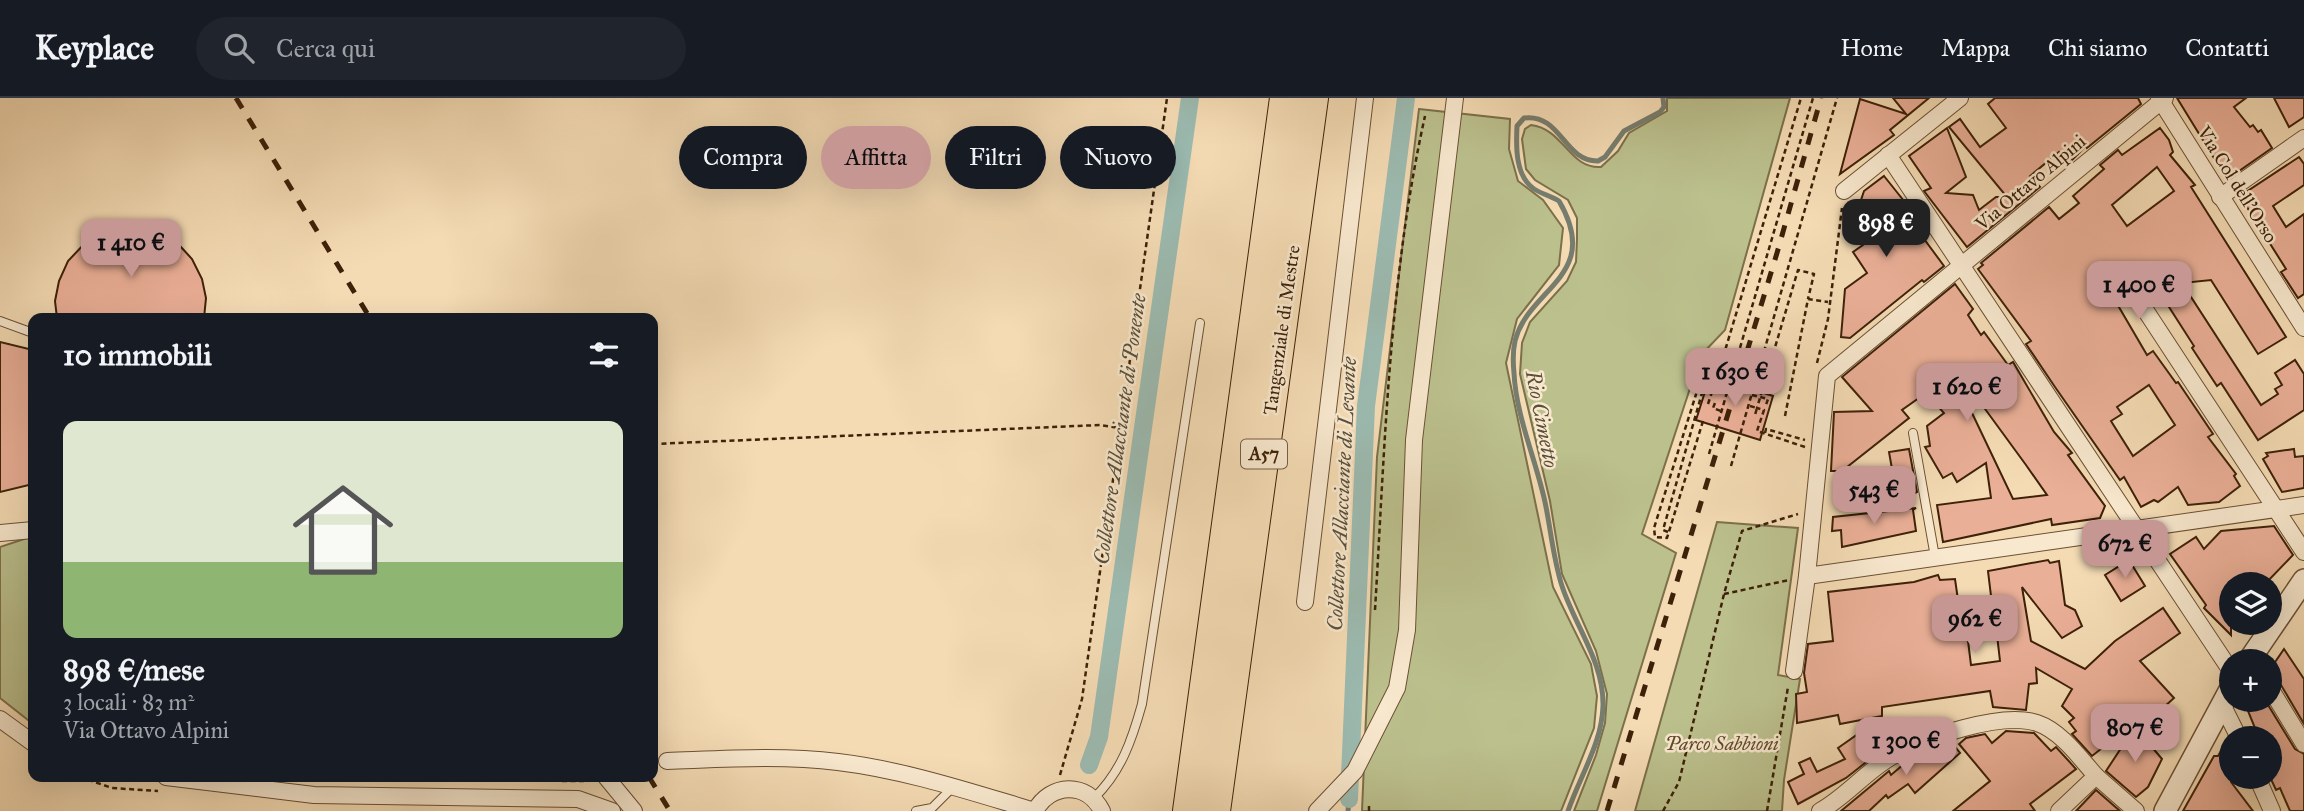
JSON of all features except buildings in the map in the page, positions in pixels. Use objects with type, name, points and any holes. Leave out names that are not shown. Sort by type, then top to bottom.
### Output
[{"type":"highway","name":"Tangenziale di Mestre","points":[[1188,811],[1285,98]]},
{"type":"highway","name":"Tangenziale di Mestre","points":[[1215,811],[1312,98]]},
{"type":"street","points":[[1304,602],[1365,98]]},
{"type":"street","points":[[1317,811],[1355,771],[1375,737],[1397,688],[1407,630],[1414,440],[1454,98]]},
{"type":"street","points":[[1844,191],[1960,98]]},
{"type":"street","name":"Via Col dell'Orso","points":[[2162,99],[2220,197],[2304,328]]},
{"type":"street","name":"Via Ottavo Alpini","points":[[1820,375],[1962,266],[2162,99]]},
{"type":"street","points":[[2220,197],[2304,138]]},
{"type":"street","points":[[1888,155],[2125,507],[2135,527],[2219,653]]},
{"type":"street","points":[[2140,302],[2304,552]]},
{"type":"street","points":[[1794,671],[1807,576],[1820,375]]},
{"type":"street","points":[[1807,576],[2135,527],[2304,505]]},
{"type":"street","points":[[0,533],[28,530]]},
{"type":"street","points":[[2257,649],[2304,580]]},
{"type":"street","points":[[2282,708],[2304,744]]},
{"type":"street","points":[[2165,811],[2219,711]]},
{"type":"street","points":[[0,719],[28,739]]},
{"type":"street","points":[[1820,811],[1838,800],[1892,756],[1940,736],[1993,721],[2037,723],[2064,741],[2096,776],[2136,811]]},
{"type":"street","points":[[667,761],[783,758],[835,761],[953,787],[1035,811],[1045,797],[1060,789],[1079,790],[1098,805]]},
{"type":"street","points":[[2059,811],[2096,776]]},
{"type":"street","points":[[207,782],[314,795],[578,799],[612,811]]},
{"type":"street","points":[[610,782],[634,811]]},
{"type":"street","points":[[2262,789],[2272,811]]},
{"type":"lane","points":[[0,321],[28,331]]},
{"type":"lane","points":[[1098,805],[1129,748],[1142,704],[1200,323]]},
{"type":"lane","points":[[1913,433],[1935,557]]},
{"type":"lane","points":[[916,811],[932,808],[953,787]]},
{"type":"path","points":[[1060,789],[1059,777],[1082,699],[1167,98]]},
{"type":"path","points":[[1703,421],[1667,538],[1655,537],[1654,528],[1703,372],[1724,354],[1801,98]]},
{"type":"path","points":[[1709,454],[1813,98]]},
{"type":"path","points":[[1731,466],[1837,98]]},
{"type":"path","points":[[1375,610],[1382,439],[1411,186],[1425,116]]},
{"type":"path","points":[[1820,375],[1844,191]]},
{"type":"path","points":[[1755,415],[1798,270],[1814,274],[1786,416]]},
{"type":"path","points":[[1808,299],[1830,302]]},
{"type":"path","points":[[1669,532],[1663,530],[1708,372],[1731,379]]},
{"type":"path","points":[[1708,404],[1715,383],[1729,387]]},
{"type":"path","points":[[1752,395],[1768,399],[1766,405]]},
{"type":"path","points":[[1715,402],[1713,408],[1721,411]]},
{"type":"path","points":[[1749,406],[1764,410],[1757,431],[1807,449],[1809,430]]},
{"type":"path","points":[[658,444],[1100,425],[1120,428]]},
{"type":"path","points":[[1765,433],[1766,429],[1808,441]]},
{"type":"path","points":[[1663,811],[1679,782],[1724,594],[1742,531],[1803,513]]},
{"type":"path","points":[[1724,594],[1807,576]]},
{"type":"path","points":[[1767,811],[1794,671]]},
{"type":"path","points":[[1369,805],[1369,811]]},
{"type":"green space","points":[[1667,98],[1790,98],[1725,330],[1701,355],[1642,534],[1676,553],[1597,811],[1574,811],[1596,755],[1605,723],[1607,694],[1596,651],[1562,574],[1550,501],[1520,374],[1522,343],[1530,322],[1567,281],[1576,262],[1577,218],[1568,200],[1535,180],[1526,169],[1522,139],[1525,129],[1531,125],[1542,128],[1581,162],[1601,167],[1618,151],[1629,133],[1667,111]]},
{"type":"green space","points":[[1419,109],[1510,119],[1509,149],[1518,181],[1543,200],[1563,228],[1559,265],[1517,319],[1506,363],[1553,587],[1591,664],[1597,696],[1594,728],[1561,811],[1362,811],[1377,457]]},
{"type":"green space","name":"Parco Sabbioni","points":[[1717,522],[1798,528],[1778,675],[1800,679],[1784,780],[1782,811],[1635,811]]},
{"type":"green space","points":[[28,538],[28,720],[0,698],[0,547]]},
{"type":"waterway","name":"Collettore Allacciante di Ponente","points":[[1089,765],[1099,737],[1190,98]]},
{"type":"waterway","name":"Collettore Allacciante di Levante","points":[[1349,799],[1366,406],[1406,98]]},
{"type":"waterway","name":"Rio Cimetto","points":[[1568,811],[1599,733],[1603,706],[1602,690],[1594,659],[1559,575],[1545,502],[1518,405],[1513,357],[1515,341],[1522,323],[1558,279],[1568,264],[1573,247],[1570,226],[1559,201],[1534,189],[1523,176],[1518,160],[1517,126],[1524,118],[1536,118],[1555,130],[1577,154],[1598,161],[1605,157],[1624,131],[1660,112],[1664,107],[1663,98]]},
{"type":"waterway","name":"Collettore Allacciante di Levante","points":[[1348,811],[1349,799]]},
{"type":"railway","points":[[236,98],[367,313]]},
{"type":"railway","points":[[1607,811],[1777,253],[1821,98]]},
{"type":"railway","points":[[652,782],[670,811]]}]
